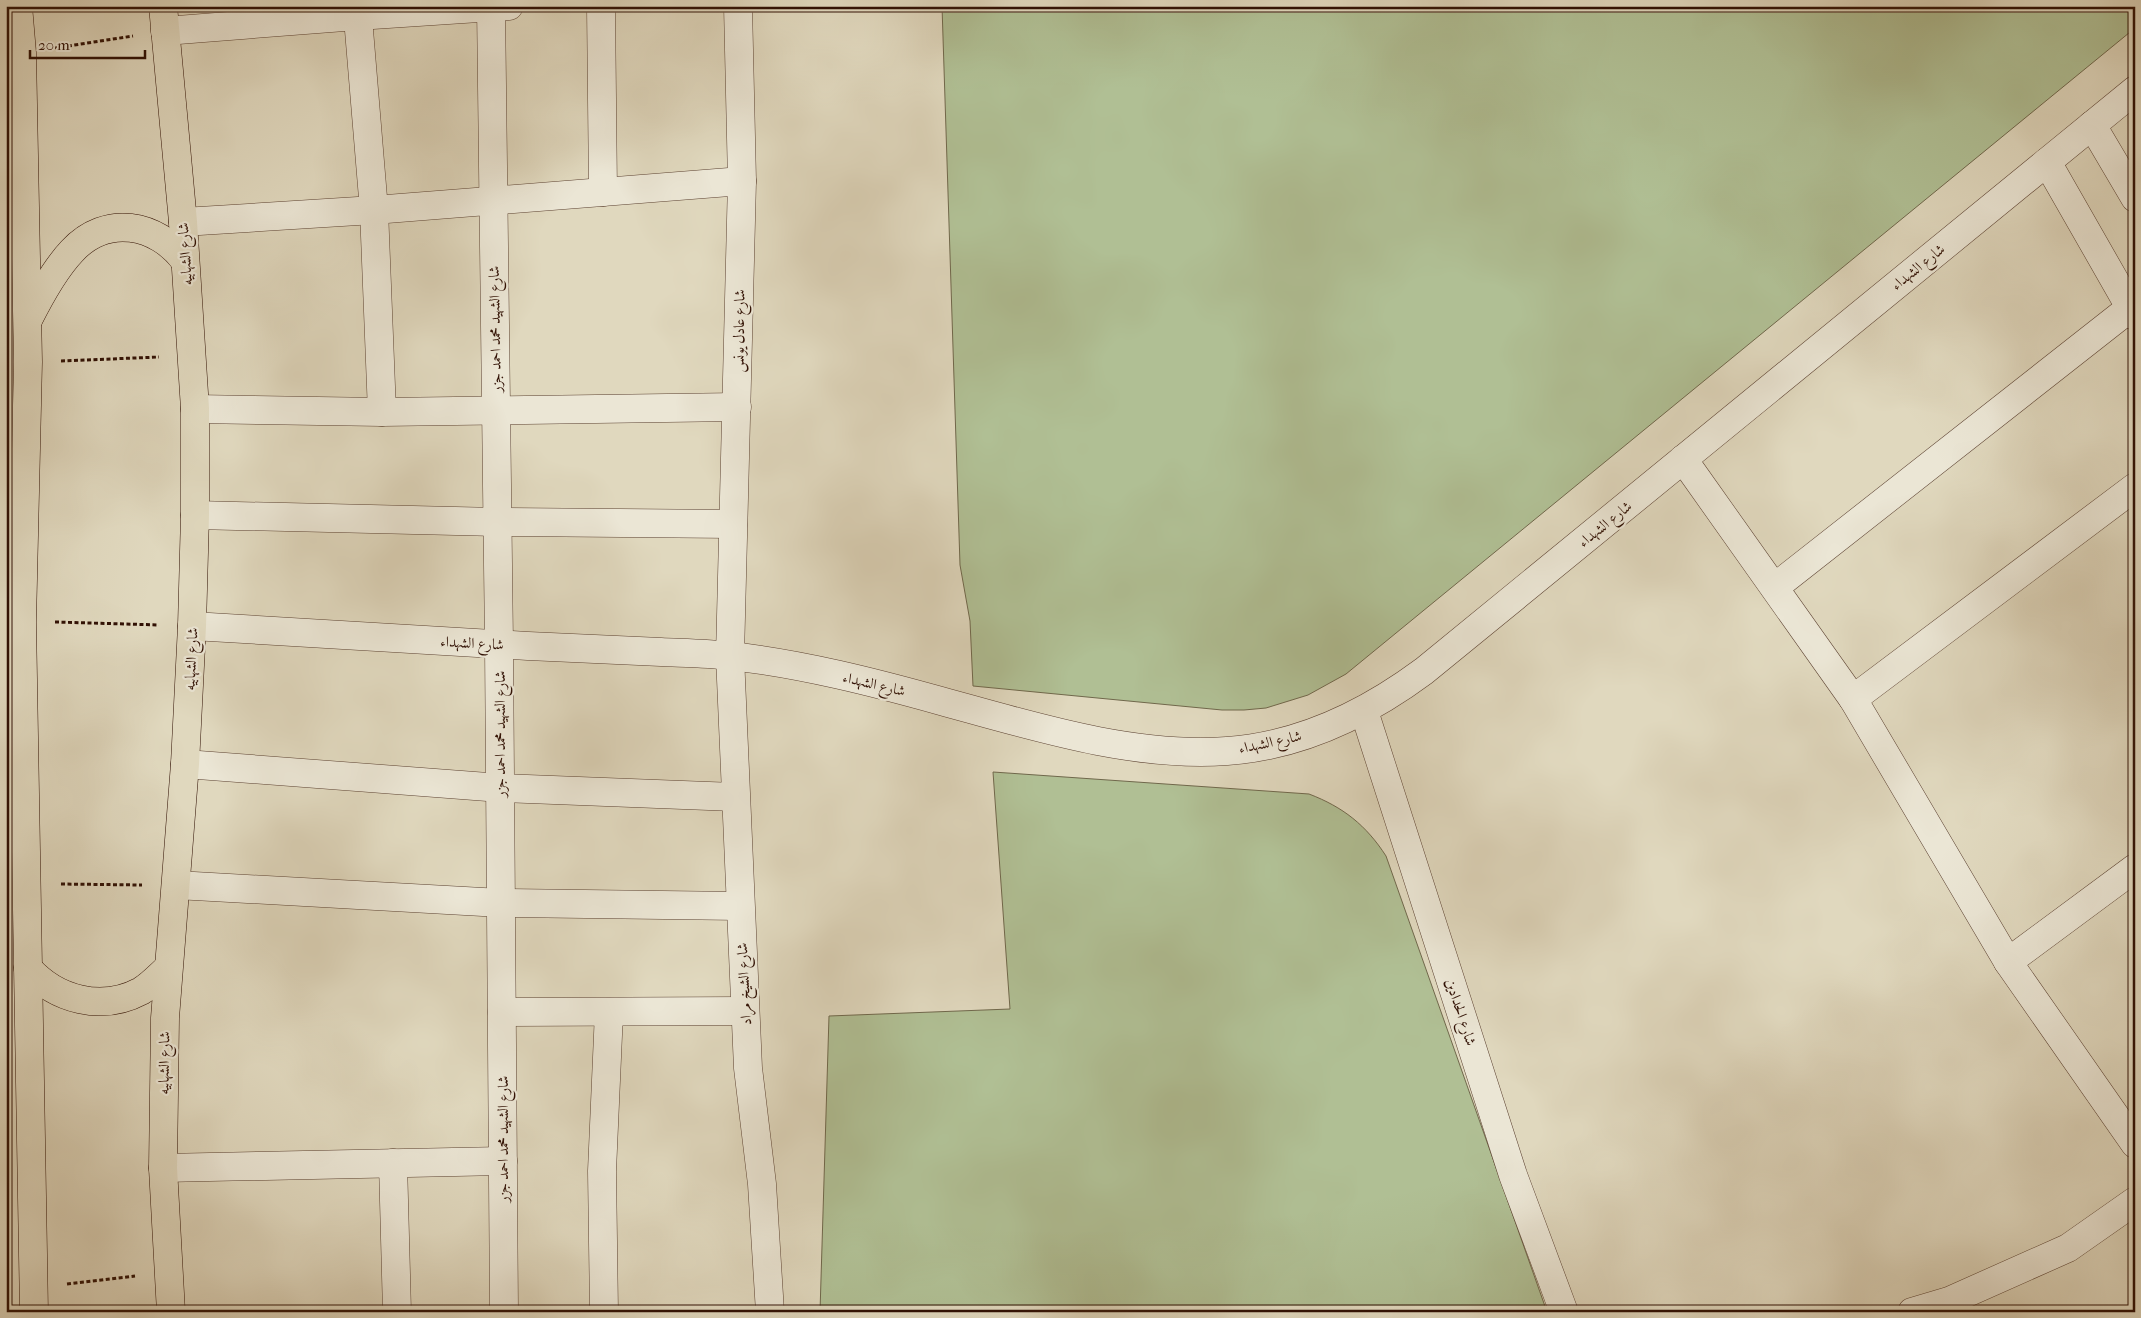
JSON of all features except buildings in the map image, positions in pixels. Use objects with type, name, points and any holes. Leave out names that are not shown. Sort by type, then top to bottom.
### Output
[{"type":"highway","points":[[18,6],[22,53],[28,362],[17,612],[28,968],[33,1300]]},
{"type":"highway","name":"شارع الشهابيه","points":[[164,19],[183,222],[195,409],[192,626],[185,764],[168,968],[164,1048],[163,1168],[171,1312]]},
{"type":"highway","points":[[28,321],[44,291],[71,252],[87,239],[104,230],[131,227],[144,230],[168,241],[186,261]]},
{"type":"highway","points":[[28,968],[53,990],[75,998],[97,1002],[131,995],[151,984],[168,968]]},
{"type":"street","points":[[601,6],[603,192]]},
{"type":"street","name":"شارع عادل يونس","points":[[730,656],[742,181],[738,6]]},
{"type":"street","points":[[164,19],[497,7]]},
{"type":"street","name":"شارع الشهيد محمد احمد جزر","points":[[497,7],[494,200],[501,788],[504,1312]]},
{"type":"street","points":[[357,11],[374,210],[382,412]]},
{"type":"street","name":"شارع الشهداء","points":[[192,626],[730,656],[852,678],[1042,728],[1121,744],[1178,751],[1226,751],[1274,744],[1320,730],[1364,711],[1424,671],[2135,90]]},
{"type":"street","points":[[2092,125],[2135,198]]},
{"type":"street","points":[[1775,587],[2132,312],[2047,162]]},
{"type":"street","points":[[183,222],[374,210],[742,181]]},
{"type":"street","points":[[195,409],[382,412],[737,407]]},
{"type":"street","points":[[1683,459],[1854,699],[2008,962],[2135,1144]]},
{"type":"street","points":[[1854,699],[2135,487]]},
{"type":"street","points":[[195,515],[498,522],[733,524]]},
{"type":"street","name":"شارع الشيخ مراد","points":[[730,656],[745,1012],[749,1077],[766,1238],[770,1312]]},
{"type":"street","name":"شارع الحدادين","points":[[1364,711],[1513,1175],[1564,1312]]},
{"type":"street","points":[[185,764],[501,788],[735,797]]},
{"type":"street","points":[[2008,962],[2135,868]]},
{"type":"street","points":[[176,885],[501,903],[740,906]]},
{"type":"street","points":[[502,1012],[745,1012]]},
{"type":"street","points":[[604,1312],[602,1171],[609,1012]]},
{"type":"street","points":[[163,1168],[503,1161]]},
{"type":"street","points":[[393,1163],[397,1312]]},
{"type":"street","points":[[1912,1312],[1949,1301],[2068,1248],[2135,1201]]},
{"type":"path","points":[[22,53],[164,19]]},
{"type":"path","points":[[28,362],[192,355]]},
{"type":"path","points":[[17,612],[192,626]]},
{"type":"path","points":[[25,884],[176,885]]},
{"type":"path","points":[[33,1300],[168,1273]]},
{"type":"green space","points":[[942,6],[2135,6],[2135,28],[1346,674],[1308,695],[1266,708],[1222,710],[973,686],[970,621],[960,565]]},
{"type":"green space","points":[[993,772],[1309,794],[1343,811],[1362,826],[1386,856],[1547,1312],[820,1312],[829,1016],[1010,1009]]}]
